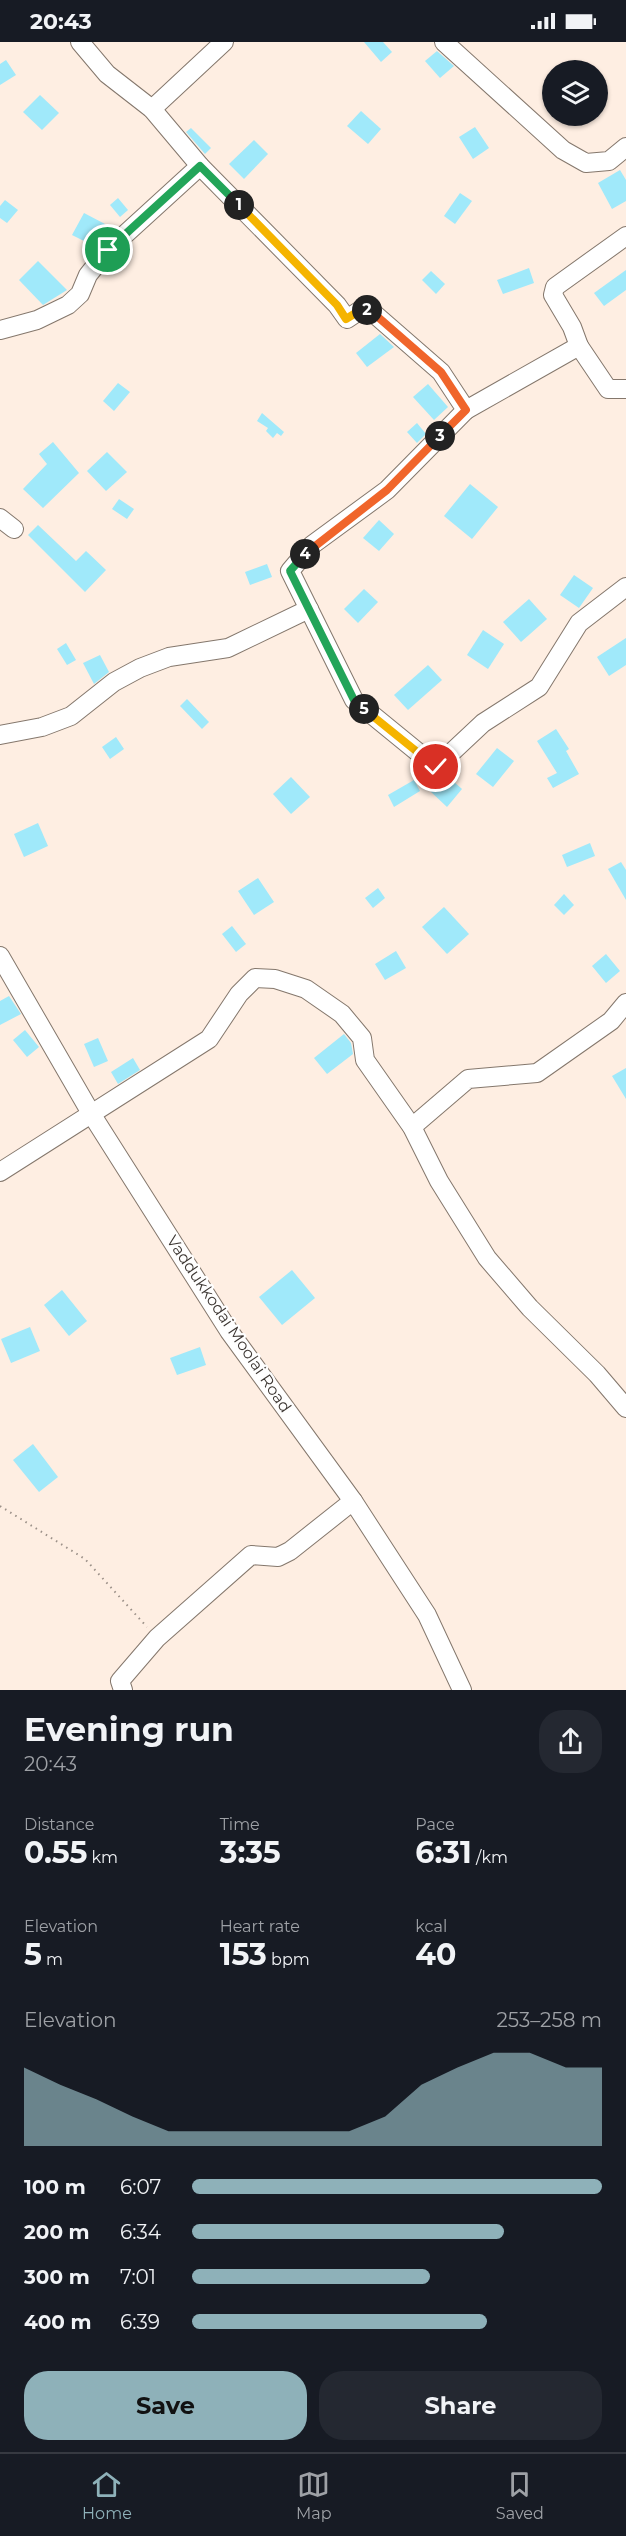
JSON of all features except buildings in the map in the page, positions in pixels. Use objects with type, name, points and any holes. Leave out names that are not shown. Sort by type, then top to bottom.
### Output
[{"type":"street","points":[[80,42],[107,74],[152,109],[200,166],[337,305],[346,319],[362,309],[371,311],[441,372],[466,410]]},
{"type":"street","points":[[152,109],[224,42]]},
{"type":"street","points":[[444,42],[570,154],[586,163],[609,161],[626,147]]},
{"type":"street","points":[[0,330],[37,320],[68,305],[80,294],[88,274],[108,250],[200,166]]},
{"type":"street","points":[[626,236],[555,287],[553,295],[572,327],[579,346],[608,388],[626,389]]},
{"type":"street","points":[[579,346],[466,410],[387,490],[312,545],[290,571],[354,700],[436,767],[483,723],[539,687],[579,623],[626,587]]},
{"type":"street","points":[[0,735],[42,727],[71,716],[114,682],[140,668],[169,657],[228,648],[309,609]]},
{"type":"street","name":"Vaddukkodai Moolai Road","points":[[0,956],[92,1115],[229,1331],[352,1501],[427,1615],[462,1690]]},
{"type":"street","points":[[0,1172],[209,1039],[239,994],[255,978],[275,979],[306,988],[342,1014],[362,1038],[365,1060],[411,1127],[440,1181],[487,1258],[530,1308],[597,1374],[626,1408]]},
{"type":"street","points":[[411,1127],[468,1079],[537,1073],[611,1021],[626,1003]]},
{"type":"street","points":[[123,1690],[120,1681],[157,1638],[251,1554],[278,1557],[290,1551],[352,1501]]},
{"type":"path","points":[[0,1506],[85,1559],[157,1638]]},
{"type":"route","points":[[108,250],[200,166],[337,305],[346,319],[362,309],[371,311],[441,372],[466,410],[387,490],[312,545],[290,571],[354,700],[436,767]]}]
